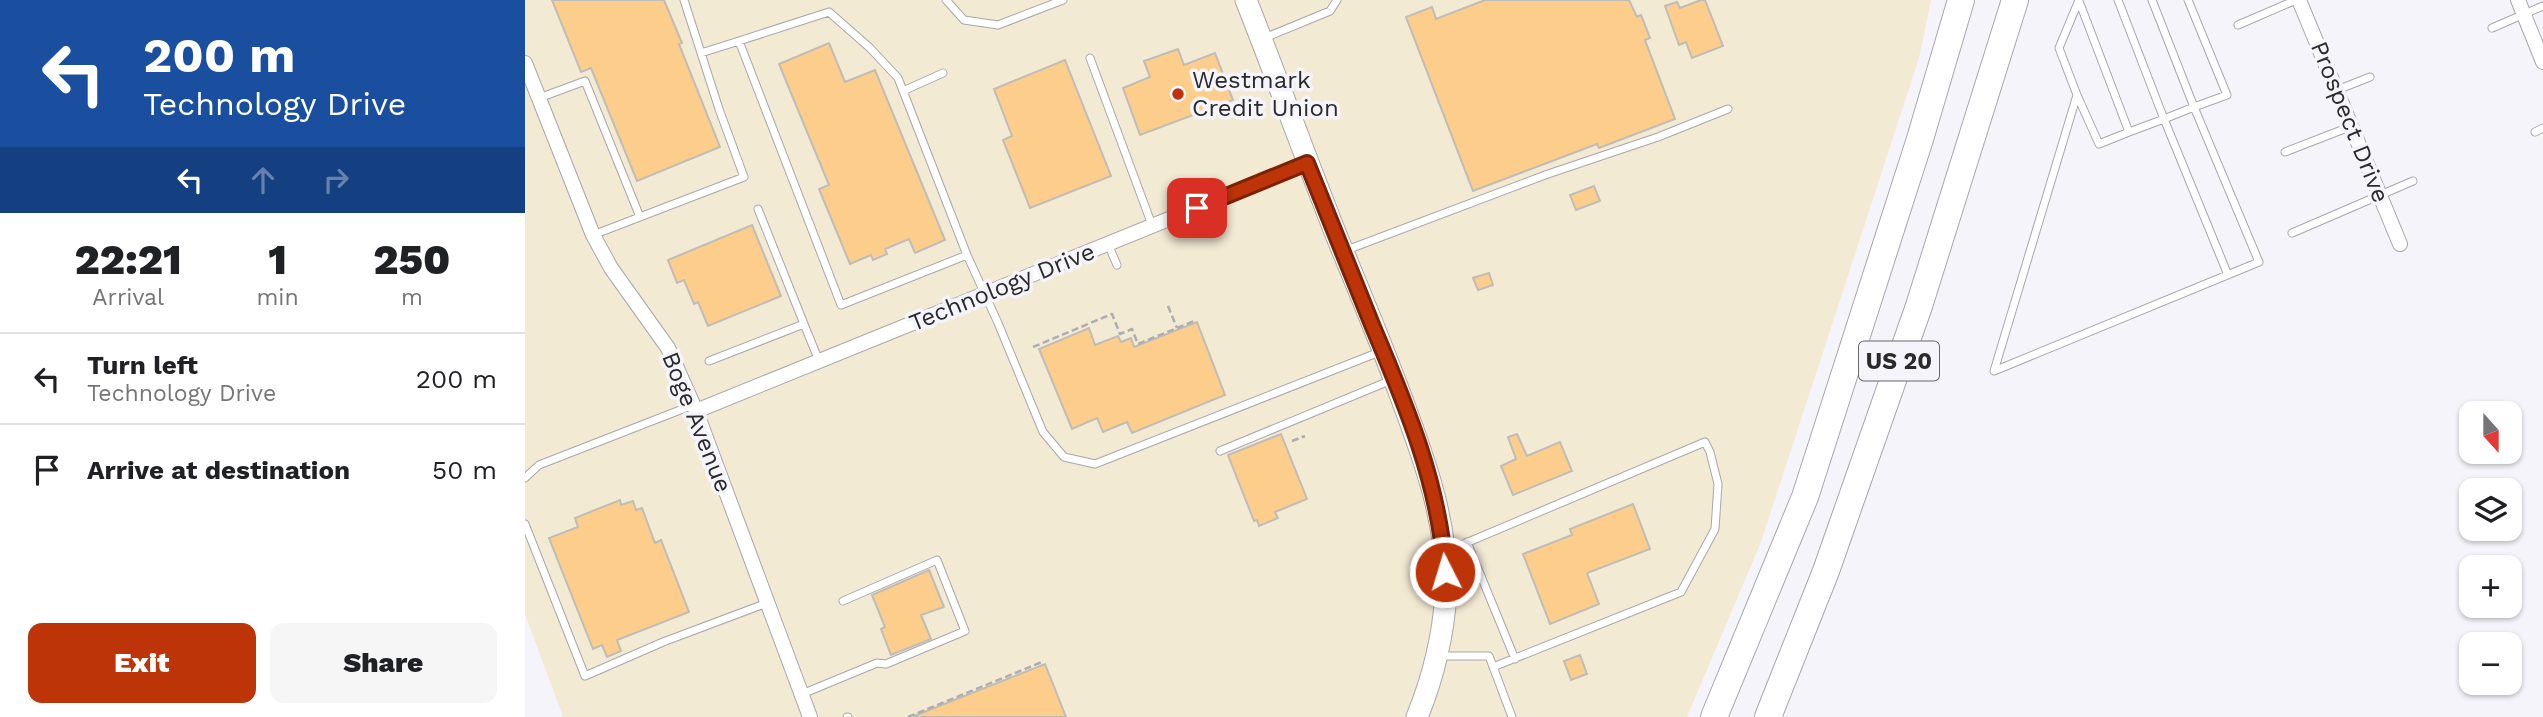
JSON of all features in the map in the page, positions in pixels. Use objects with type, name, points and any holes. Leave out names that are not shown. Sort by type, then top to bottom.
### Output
[{"type":"highway","name":"US 20","points":[[1714,717],[1805,497],[1920,139],[1961,0]]},
{"type":"highway","name":"US 20","points":[[1768,717],[1825,571],[1915,318],[2015,0]]},
{"type":"street","points":[[1246,0],[1307,163],[1383,350],[1433,486],[1444,552],[1446,592],[1439,646],[1429,688],[1417,717]]},
{"type":"street","name":"Prospect Drive","points":[[2298,0],[2400,244]]},
{"type":"street","points":[[2518,0],[2543,62]]},
{"type":"street","name":"Boge Avenue","points":[[525,63],[593,236],[611,268],[668,348],[695,408],[810,717]]},
{"type":"street","name":"Technology Drive","points":[[695,408],[819,361],[1307,163]]},
{"type":"lane","points":[[593,236],[744,177],[684,0]]},
{"type":"lane","points":[[946,0],[964,20],[998,25],[1063,0]]},
{"type":"lane","points":[[1261,39],[1330,11],[1337,0]]},
{"type":"lane","points":[[2129,132],[2079,0],[2059,48],[2099,144],[2227,95],[2187,0]]},
{"type":"lane","points":[[2118,0],[2228,275]]},
{"type":"lane","points":[[2077,95],[1994,372],[2259,262],[2152,0]]},
{"type":"lane","points":[[2238,25],[2298,0]]},
{"type":"lane","points":[[2492,28],[2543,6]]},
{"type":"lane","points":[[701,53],[829,12],[870,48],[898,78],[967,255],[1043,432],[1064,457],[1095,464],[1383,350]]},
{"type":"lane","points":[[739,41],[842,305],[967,255]]},
{"type":"lane","points":[[1090,58],[1152,226]]},
{"type":"lane","points":[[903,91],[943,73]]},
{"type":"lane","points":[[2337,90],[2370,77]]},
{"type":"lane","points":[[538,99],[585,81],[640,217]]},
{"type":"lane","points":[[1343,252],[1728,109]]},
{"type":"lane","points":[[2285,152],[2351,126]]},
{"type":"lane","points":[[2535,132],[2543,128]]},
{"type":"lane","points":[[2292,233],[2413,181]]},
{"type":"lane","points":[[758,209],[819,361]]},
{"type":"lane","points":[[1108,244],[1117,265]]},
{"type":"lane","points":[[709,361],[804,324]]},
{"type":"lane","points":[[1220,452],[1394,379]]},
{"type":"lane","points":[[525,478],[539,465],[695,408]]},
{"type":"lane","points":[[1444,552],[1705,442],[1710,452],[1717,484],[1715,529],[1681,593],[1493,667]]},
{"type":"lane","points":[[525,524],[585,676],[663,642],[767,603]]},
{"type":"lane","points":[[1467,542],[1515,659]]},
{"type":"lane","points":[[801,695],[877,663],[886,664],[965,631],[937,560],[843,601]]},
{"type":"lane","points":[[1439,646],[1489,656],[1512,717]]},
{"type":"path","points":[[1168,306],[1177,328]]},
{"type":"path","points":[[1033,347],[1112,314],[1120,334],[1132,329],[1138,344],[1194,321]]},
{"type":"path","points":[[1292,441],[1305,436]]},
{"type":"path","points":[[908,717],[1042,662]]},
{"type":"shaded area","points":[[525,0],[1931,0],[1919,58],[1761,542],[1687,717],[563,717],[525,614]]},
{"type":"building","points":[[552,0],[664,0],[720,147],[637,181],[591,68],[581,72]]},
{"type":"building","points":[[1485,0],[1629,0],[1637,17],[1641,15],[1650,38],[1645,40],[1675,119],[1599,148],[1597,144],[1473,191],[1406,17],[1432,7],[1436,19]]},
{"type":"building","points":[[1705,0],[1723,46],[1692,58],[1686,42],[1679,45],[1665,6],[1677,2],[1680,8]]},
{"type":"building","points":[[829,43],[845,82],[875,70],[945,240],[915,253],[909,239],[885,249],[887,254],[873,260],[871,255],[850,264],[819,189],[829,185],[779,64]]},
{"type":"building","name":"Westmark Credit Union","points":[[1178,49],[1184,65],[1215,53],[1233,100],[1140,135],[1123,88],[1150,77],[1144,61]]},
{"type":"building","points":[[1065,60],[1111,176],[1030,208],[1003,140],[1012,136],[994,89]]},
{"type":"building","points":[[1594,186],[1600,201],[1576,210],[1570,195]]},
{"type":"building","points":[[752,225],[781,296],[708,326],[698,302],[694,304],[684,280],[677,283],[668,260]]},
{"type":"building","points":[[1489,273],[1493,285],[1478,290],[1473,278]]},
{"type":"building","points":[[1197,322],[1225,395],[1132,433],[1127,422],[1103,432],[1097,418],[1072,429],[1039,349],[1089,328],[1095,345],[1118,336],[1121,342],[1131,338],[1134,347]]},
{"type":"building","points":[[1281,434],[1307,499],[1275,512],[1278,518],[1259,526],[1257,520],[1254,521],[1228,455]]},
{"type":"building","points":[[1517,434],[1527,456],[1560,442],[1572,471],[1513,495],[1501,466],[1516,459],[1508,437]]},
{"type":"building","points":[[620,500],[621,505],[633,501],[636,510],[642,508],[655,543],[661,540],[689,612],[617,640],[621,651],[607,657],[602,645],[593,649],[549,538],[578,527],[575,518]]},
{"type":"building","points":[[1633,504],[1650,549],[1587,573],[1599,604],[1550,624],[1523,554],[1572,535],[1570,529]]},
{"type":"building","points":[[929,570],[944,607],[921,615],[931,639],[891,655],[881,629],[885,627],[872,595]]},
{"type":"building","points":[[1580,655],[1587,674],[1571,680],[1564,661]]},
{"type":"building","points":[[1045,664],[1066,717],[914,717],[914,716]]},
{"type":"place","name":"Westmark Credit Union","points":[[1178,94]]},
{"type":"route","points":[[1197,208],[1307,163],[1383,350],[1433,486],[1445,572]]}]
